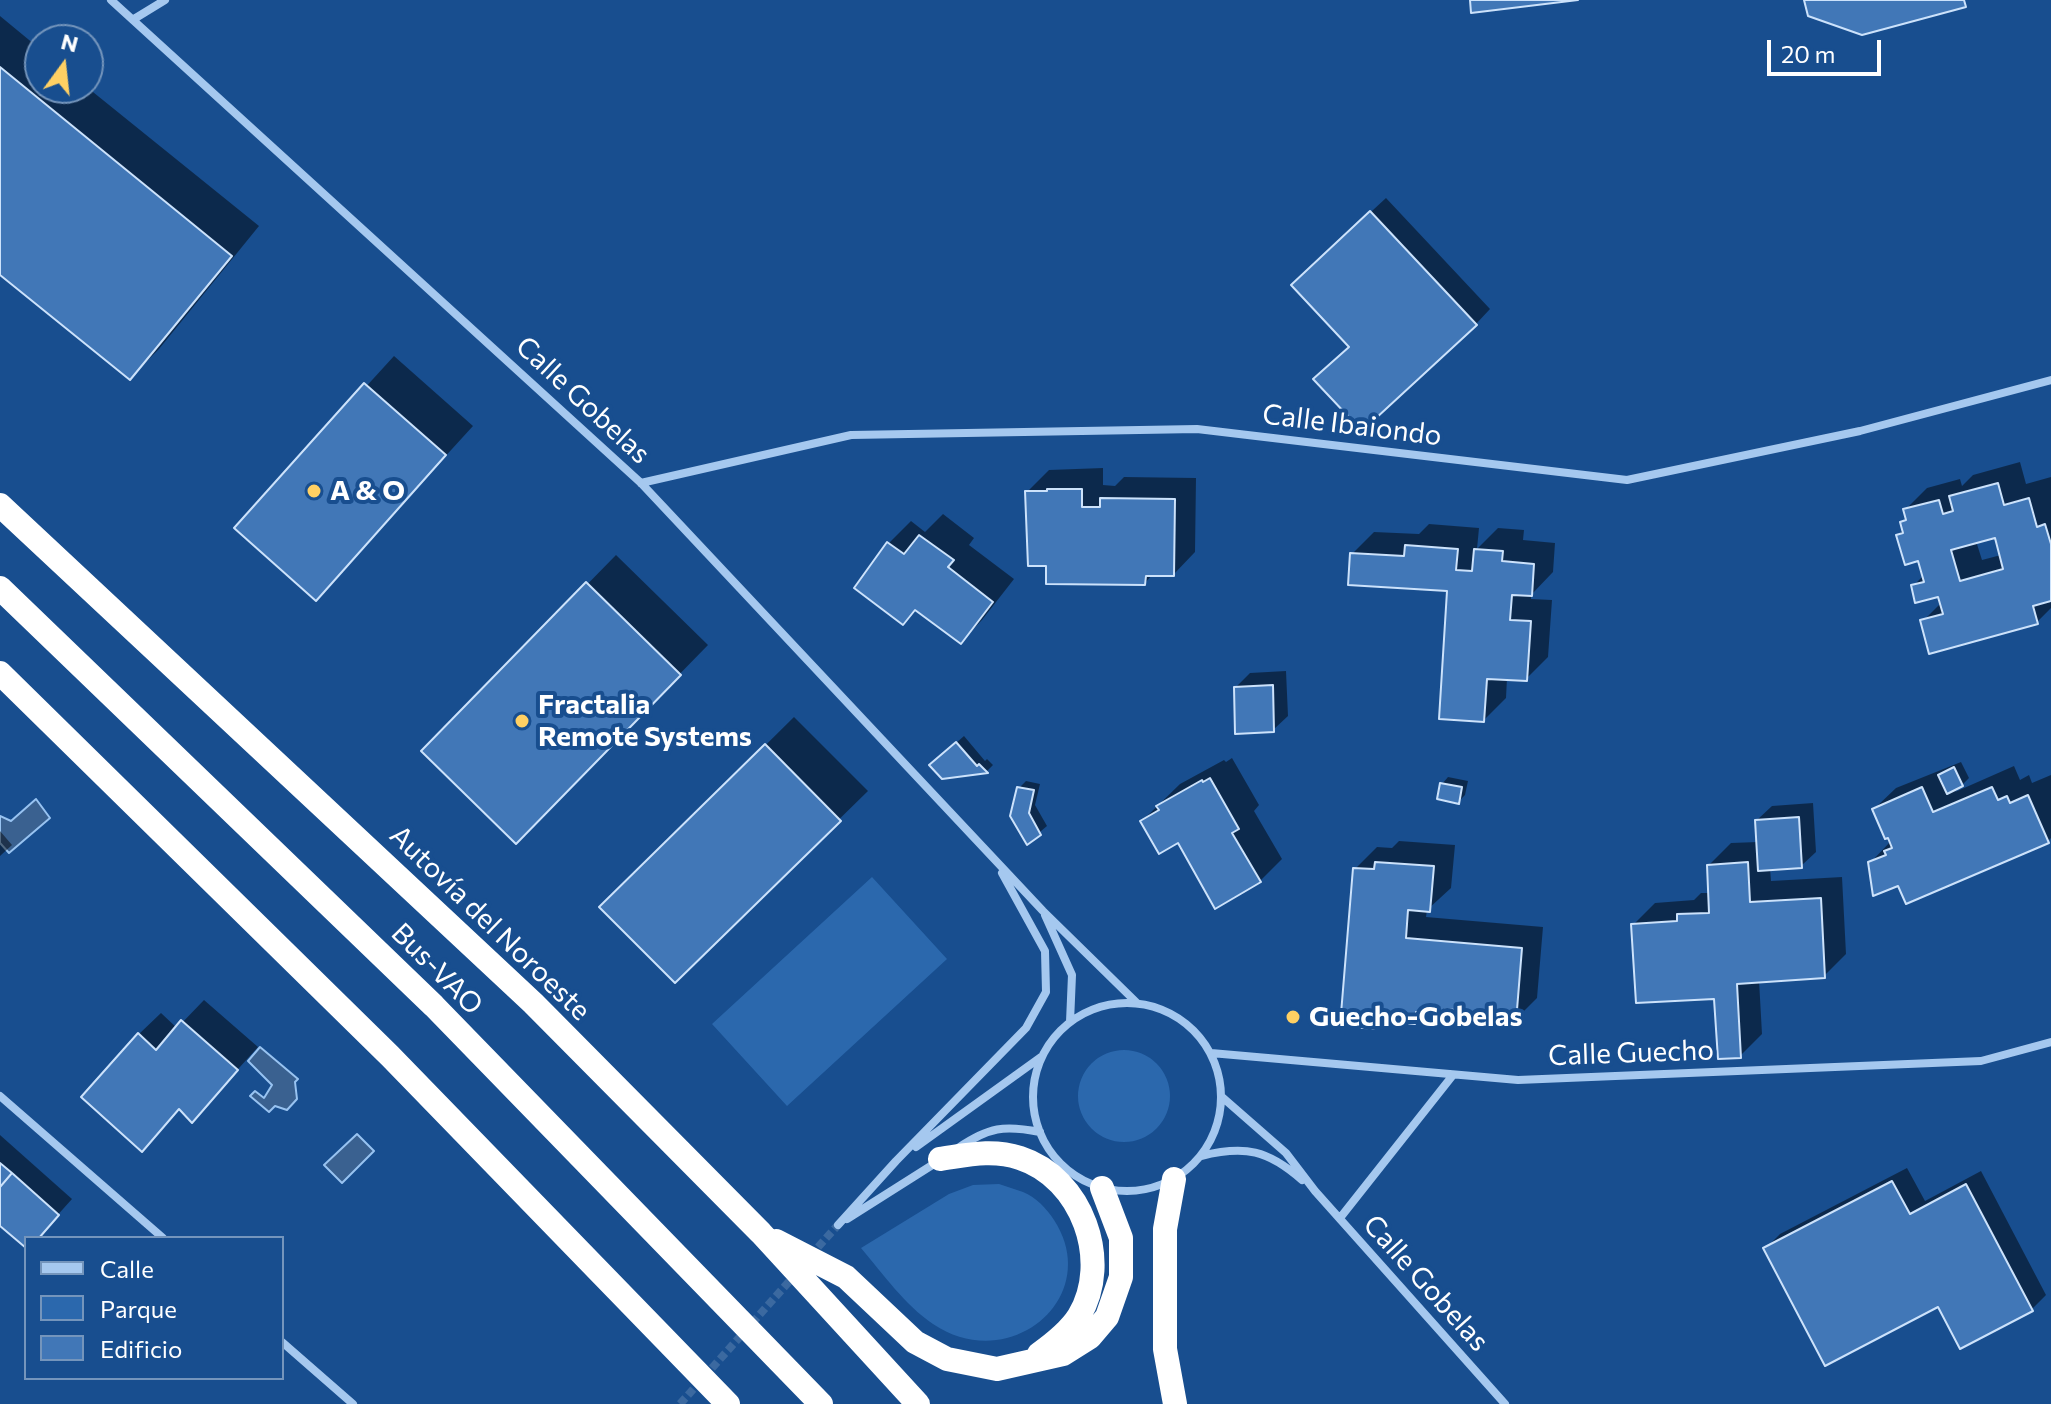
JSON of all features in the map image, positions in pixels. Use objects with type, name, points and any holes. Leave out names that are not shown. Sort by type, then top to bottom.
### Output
[{"type":"highway","name":"Autovía del Noroeste","points":[[0,505],[533,1003],[761,1233],[918,1404]]},
{"type":"highway","name":"Bus-VAO","points":[[0,588],[434,1006],[821,1404]]},
{"type":"highway","points":[[0,673],[390,1056],[728,1404]]},
{"type":"highway","points":[[940,1159],[991,1152],[1028,1161],[1061,1185],[1084,1219],[1094,1267],[1088,1293],[1078,1317],[1057,1340],[1030,1361]]},
{"type":"highway","points":[[1174,1179],[1165,1229],[1165,1349],[1175,1404]]},
{"type":"highway","points":[[761,1233],[846,1277],[915,1342],[947,1359],[997,1369],[1063,1354],[1090,1337],[1107,1317],[1121,1277],[1121,1238],[1102,1188]]},
{"type":"street","name":"Calle Gobelas","points":[[111,0],[641,483],[1043,911],[1137,1003]]},
{"type":"street","points":[[134,19],[165,0]]},
{"type":"street","name":"Calle Ibaiondo","points":[[641,483],[851,435],[1197,429],[1627,480],[1860,431],[2051,380]]},
{"type":"street","name":"Calle Gobelas","points":[[996,861],[1045,951],[1046,992],[1026,1028],[838,1225],[979,1134],[1005,1127],[1040,1132]]},
{"type":"street","name":"Calle Gobelas","points":[[1043,911],[1072,975],[1070,1022]]},
{"type":"street","points":[[1137,1003],[1167,1012],[1192,1029],[1211,1053],[1219,1074],[1222,1097],[1216,1128],[1201,1156],[1174,1179],[1151,1188],[1127,1191],[1102,1188],[1076,1176],[1054,1157],[1040,1132],[1033,1107],[1034,1081],[1042,1056],[1054,1037],[1070,1022],[1091,1010],[1113,1004],[1137,1003]]},
{"type":"street","name":"Calle Guecho","points":[[1211,1053],[1518,1080],[1981,1061],[2051,1042]]},
{"type":"street","name":"Calle Gobelas","points":[[896,1161],[1042,1056]]},
{"type":"street","points":[[1340,1218],[1453,1075]]},
{"type":"street","points":[[0,1096],[161,1236]]},
{"type":"street","name":"Calle Gobelas","points":[[1222,1097],[1286,1153],[1315,1191],[1505,1404]]},
{"type":"street","name":"Calle Gobelas","points":[[1201,1156],[1228,1149],[1253,1151],[1280,1161],[1315,1191]]},
{"type":"street","points":[[284,1344],[353,1404]]},
{"type":"green space","points":[[872,877],[947,959],[787,1106],[712,1024]]},
{"type":"green space","points":[[1124,1050],[1142,1053],[1157,1063],[1167,1078],[1170,1096],[1167,1114],[1157,1129],[1142,1139],[1124,1142],[1106,1139],[1091,1129],[1081,1114],[1078,1096],[1081,1078],[1091,1063],[1106,1053]]},
{"type":"green space","points":[[999,1184],[1032,1197],[1054,1220],[1066,1249],[1067,1276],[1058,1300],[1041,1320],[1018,1334],[991,1341],[962,1338],[933,1324],[913,1308],[861,1248],[949,1194],[973,1185]]},
{"type":"shaded area","points":[[36,799],[50,818],[9,853],[0,843],[0,816],[11,821]]},
{"type":"shaded area","points":[[260,1047],[298,1079],[295,1082],[297,1099],[287,1110],[275,1106],[269,1112],[250,1096],[255,1091],[264,1098],[272,1085],[248,1061]]},
{"type":"shaded area","points":[[357,1134],[374,1151],[342,1183],[324,1165]]},
{"type":"building","points":[[1470,0],[1578,0],[1471,13]]},
{"type":"building","points":[[1804,0],[1964,0],[1966,7],[1862,35],[1808,16]]},
{"type":"building","points":[[0,67],[24,87],[24,104],[45,104],[232,256],[130,380],[0,275]]},
{"type":"building","points":[[1370,211],[1477,325],[1362,431],[1313,379],[1349,347],[1291,285]]},
{"type":"building","points":[[364,383],[446,455],[316,601],[234,528]]},
{"type":"building","points":[[1998,483],[2004,505],[2029,498],[2037,527],[2045,524],[2051,544],[2051,601],[2033,606],[2038,624],[1929,654],[1920,620],[1943,614],[1938,597],[1915,603],[1911,585],[1924,582],[1918,561],[1905,565],[1896,535],[1903,533],[1900,522],[1906,520],[1903,509],[1939,500],[1943,514],[1953,511],[1949,496]],"holes":[[[1995,538],[2003,569],[1960,581],[1951,550]]]},
{"type":"building","points":[[1082,489],[1082,507],[1100,507],[1100,498],[1175,499],[1174,576],[1146,576],[1145,585],[1046,584],[1046,566],[1028,566],[1025,491]]},
{"type":"building","points":[[919,535],[954,560],[948,567],[993,602],[961,644],[915,610],[903,625],[854,588],[887,542],[904,554]]},
{"type":"building","points":[[1405,545],[1458,549],[1456,570],[1472,571],[1474,549],[1503,551],[1502,561],[1534,564],[1532,596],[1512,595],[1510,620],[1531,621],[1527,681],[1487,679],[1484,722],[1439,719],[1447,591],[1348,585],[1350,553],[1404,556]]},
{"type":"building","points":[[586,582],[681,675],[516,844],[421,751]]},
{"type":"building","points":[[1273,685],[1274,732],[1235,734],[1234,687]]},
{"type":"building","points":[[956,742],[977,766],[979,764],[988,773],[942,779],[929,765]]},
{"type":"building","points":[[765,744],[841,821],[675,983],[599,907]]},
{"type":"building","points":[[1954,767],[1963,786],[1947,794],[1938,775]]},
{"type":"building","points":[[1210,778],[1239,829],[1232,833],[1261,882],[1215,909],[1178,843],[1159,854],[1140,821],[1159,810],[1156,806]]},
{"type":"building","points":[[1440,783],[1462,787],[1459,804],[1437,799]]},
{"type":"building","points":[[1017,787],[1034,790],[1029,813],[1041,835],[1027,845],[1010,816]]},
{"type":"building","points":[[1922,787],[1933,812],[1992,787],[1998,800],[2007,796],[2010,803],[2028,795],[2049,843],[1906,904],[1898,886],[1873,896],[1868,862],[1886,855],[1884,851],[1892,848],[1872,809]]},
{"type":"building","points":[[1799,817],[1802,868],[1758,871],[1755,820]]},
{"type":"building","points":[[1375,862],[1434,866],[1430,912],[1408,910],[1406,938],[1522,948],[1516,1022],[1467,1018],[1468,1011],[1445,1009],[1444,1014],[1416,1012],[1415,1024],[1383,1021],[1383,1026],[1376,1025],[1376,1029],[1340,1026],[1353,868],[1374,869]]},
{"type":"building","points":[[1748,862],[1750,902],[1821,898],[1825,978],[1737,984],[1741,1058],[1718,1059],[1714,999],[1636,1003],[1631,924],[1677,921],[1677,914],[1709,913],[1707,865]]},
{"type":"building","points":[[181,1020],[238,1070],[192,1123],[179,1109],[142,1152],[81,1097],[138,1033],[156,1050]]},
{"type":"building","points":[[0,1163],[12,1173],[0,1187]]},
{"type":"building","points":[[12,1173],[59,1215],[41,1236],[24,1236],[24,1246],[0,1226],[0,1187]]},
{"type":"building","points":[[1892,1181],[1910,1214],[1966,1184],[2033,1311],[1960,1349],[1938,1307],[1825,1366],[1763,1248]]},
{"type":"tunnel","points":[[810,1256],[838,1225]]},
{"type":"tunnel","points":[[680,1404],[794,1276]]},
{"type":"place","name":"A & O","points":[[314,491]]},
{"type":"place","name":"Fractalia Remote Systems","points":[[522,721]]},
{"type":"place","name":"Guecho-Gobelas","points":[[1293,1017]]}]
